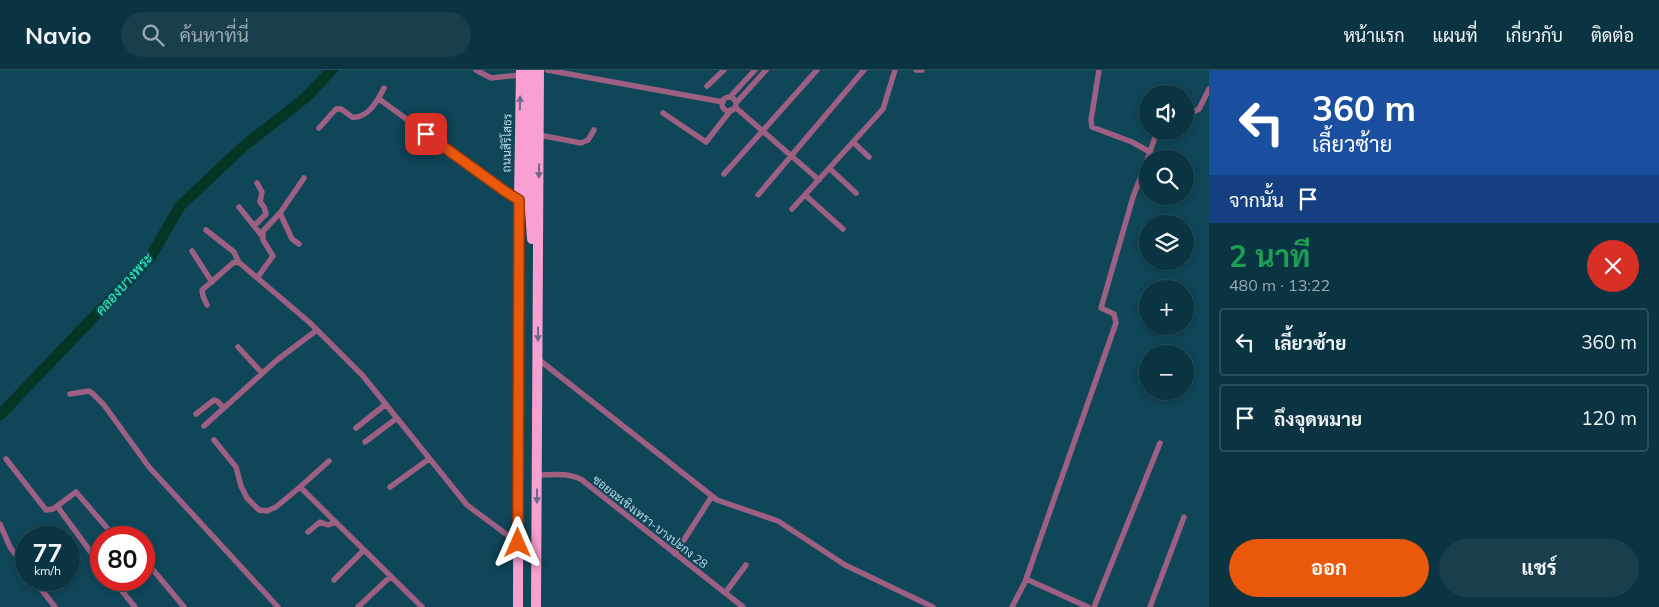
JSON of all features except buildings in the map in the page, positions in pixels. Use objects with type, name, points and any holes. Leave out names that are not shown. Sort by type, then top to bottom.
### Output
[{"type":"highway","points":[[536,607],[539,70]]},
{"type":"highway","points":[[524,72],[530,84],[529,194],[538,289]]},
{"type":"highway","name":"ถนนสิริโสธร","points":[[518,607],[519,200],[524,72]]},
{"type":"street","points":[[476,70],[491,78],[524,72]]},
{"type":"street","points":[[547,70],[723,102]]},
{"type":"street","points":[[707,86],[724,70]]},
{"type":"street","points":[[663,113],[706,142],[766,70]]},
{"type":"street","points":[[724,174],[817,70]]},
{"type":"street","points":[[758,195],[864,70]]},
{"type":"street","points":[[792,209],[883,109],[895,70]]},
{"type":"street","points":[[916,70],[922,70]]},
{"type":"street","points":[[1099,70],[1091,120],[1092,127],[1132,142],[1146,150]]},
{"type":"street","points":[[723,102],[724,99],[730,97],[753,71],[760,77]]},
{"type":"street","points":[[319,128],[336,109],[341,109],[355,118],[370,110],[379,99],[384,88]]},
{"type":"street","points":[[1194,111],[1198,109],[1209,89]]},
{"type":"street","points":[[730,97],[734,98],[734,107],[819,180]]},
{"type":"street","points":[[379,99],[519,200]]},
{"type":"street","points":[[723,102],[725,109],[734,107]]},
{"type":"street","points":[[540,135],[581,142],[588,140],[594,130]]},
{"type":"street","points":[[853,142],[869,157]]},
{"type":"street","points":[[829,168],[856,193]]},
{"type":"street","points":[[262,236],[263,231],[280,213],[304,178]]},
{"type":"street","points":[[1012,607],[1026,579],[1116,323],[1114,314],[1101,308],[1139,180]]},
{"type":"street","points":[[254,226],[266,214],[260,202],[262,192],[257,183]]},
{"type":"street","points":[[805,195],[843,229]]},
{"type":"street","points":[[239,207],[262,236],[273,256],[258,278]]},
{"type":"street","points":[[280,213],[292,239],[299,244]]},
{"type":"street","points":[[206,230],[234,252],[239,263],[317,330],[362,376],[467,505],[518,543]]},
{"type":"street","points":[[192,251],[212,282]]},
{"type":"street","points":[[207,305],[202,290],[233,263],[239,263]]},
{"type":"street","points":[[204,426],[277,360],[317,330]]},
{"type":"street","points":[[238,347],[262,373]]},
{"type":"street","points":[[538,359],[712,496],[729,505],[766,515],[778,521],[845,565],[933,607]]},
{"type":"street","points":[[70,394],[89,391],[104,405],[149,467],[278,607]]},
{"type":"street","points":[[196,414],[214,400],[224,408]]},
{"type":"street","points":[[356,428],[386,404]]},
{"type":"street","points":[[365,442],[397,418]]},
{"type":"street","points":[[214,440],[236,467],[241,486],[247,498],[259,510],[267,511],[276,507],[329,460]]},
{"type":"street","points":[[1094,607],[1160,442]]},
{"type":"street","points":[[6,459],[43,508],[51,510],[76,492],[105,526]]},
{"type":"street","points":[[390,487],[429,460]]},
{"type":"street","name":"ซอยฉะเชิงเทรา-บางปะกง 28","points":[[537,475],[561,474],[582,480],[743,607]]},
{"type":"street","points":[[300,487],[422,607]]},
{"type":"street","points":[[675,554],[712,496]]},
{"type":"street","points":[[57,506],[90,551]]},
{"type":"street","points":[[1150,607],[1184,517]]},
{"type":"street","points":[[308,532],[320,522],[328,525],[336,522]]},
{"type":"street","points":[[0,524],[15,554]]},
{"type":"street","points":[[334,580],[364,550]]},
{"type":"street","points":[[725,593],[746,565]]},
{"type":"street","points":[[155,572],[184,607]]},
{"type":"street","points":[[358,607],[391,576]]},
{"type":"street","points":[[1026,579],[1088,607]]},
{"type":"street","points":[[43,591],[55,607]]},
{"type":"street","points":[[122,591],[136,607]]},
{"type":"waterway","name":"คลองบางพระ","points":[[0,415],[150,258],[180,206],[244,146],[305,98],[332,70]]},
{"type":"route","points":[[426,134],[519,200],[518,543]]}]
